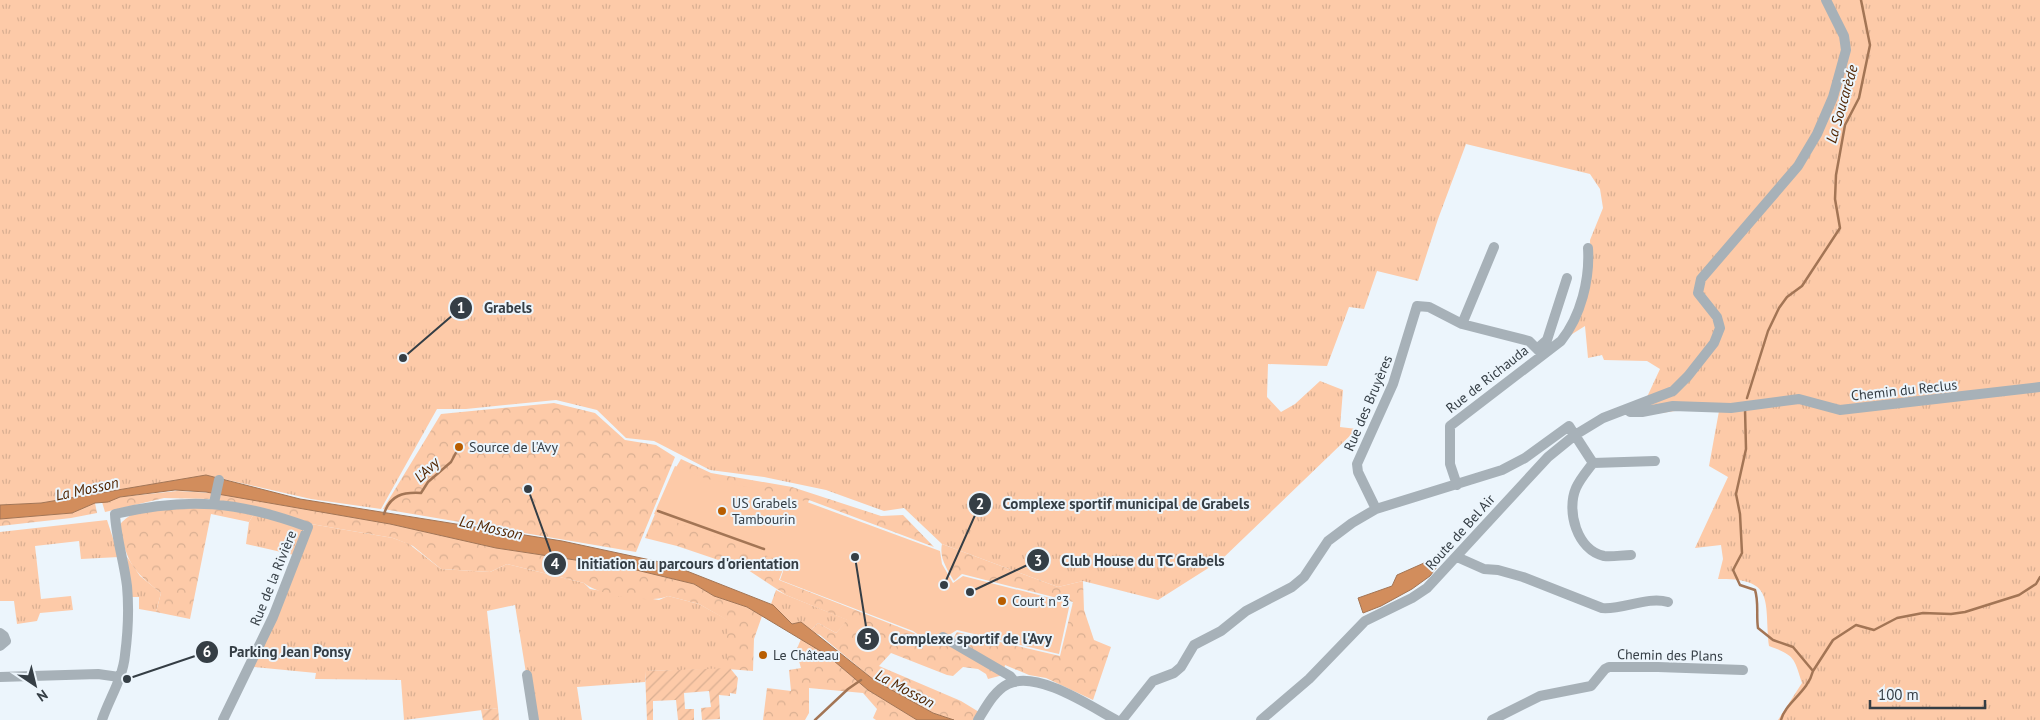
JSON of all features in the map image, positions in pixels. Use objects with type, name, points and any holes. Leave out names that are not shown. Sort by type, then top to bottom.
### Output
[{"type":"street","name":"Route de Bel Air","points":[[1261,720],[1309,679],[1357,628],[1375,614],[1412,598],[1427,588],[1548,457],[1575,435],[1603,418],[1673,391],[1688,376],[1714,343],[1720,328],[1717,317],[1698,293],[1701,279],[1802,159],[1817,134],[1844,64],[1846,50],[1844,36],[1826,0]]},
{"type":"street","points":[[1462,324],[1494,246]]},
{"type":"street","name":"Rue de Richauda","points":[[1458,485],[1450,464],[1450,426],[1540,351],[1561,341],[1569,330],[1584,290],[1589,264],[1588,248]]},
{"type":"street","points":[[1540,351],[1547,340],[1567,278]]},
{"type":"street","name":"Rue de Richauda","points":[[1417,306],[1429,307],[1462,324],[1529,341],[1540,351]]},
{"type":"street","name":"Rue des Bruyères","points":[[1376,509],[1358,472],[1357,464],[1393,384],[1417,306]]},
{"type":"street","name":"Chemin du Reclus","points":[[1622,412],[1642,412],[1673,406],[1731,408],[1799,399],[1840,410],[2040,388]]},
{"type":"street","points":[[1122,720],[1153,680],[1174,673],[1181,667],[1194,646],[1221,631],[1246,611],[1292,587],[1304,577],[1328,542],[1352,523],[1376,509],[1502,470],[1525,458],[1569,426],[1593,463]]},
{"type":"street","points":[[1631,555],[1604,556],[1590,549],[1577,532],[1572,500],[1580,479],[1593,463],[1655,461]]},
{"type":"street","points":[[102,720],[125,656],[128,619],[127,587],[122,549],[115,529],[115,514],[146,507],[215,500],[219,480]]},
{"type":"street","name":"Rue de la Rivière","points":[[215,500],[270,512],[308,527],[273,617],[223,720]]},
{"type":"street","points":[[1457,557],[1484,570],[1498,570],[1523,577],[1602,608],[1610,609],[1655,600],[1668,602]]},
{"type":"street","points":[[0,633],[6,641],[0,646]]},
{"type":"street","points":[[943,637],[996,667],[1011,683]]},
{"type":"street","name":"Chemin des Plans","points":[[1492,720],[1540,696],[1591,686],[1605,669],[1609,667],[1743,670]]},
{"type":"street","points":[[0,677],[98,674],[119,677]]},
{"type":"street","points":[[527,675],[534,720]]},
{"type":"street","points":[[978,720],[989,702],[1011,683],[1033,682],[1054,688],[1116,720]]},
{"type":"green space","points":[[0,0],[2040,0],[2040,720],[1778,720],[1802,683],[1792,658],[1784,652],[1769,646],[1766,605],[1763,595],[1758,588],[1750,583],[1718,579],[1723,559],[1721,545],[1695,548],[1728,477],[1709,466],[1719,411],[1682,410],[1647,415],[1647,397],[1660,369],[1647,361],[1604,360],[1602,355],[1588,358],[1585,326],[1569,336],[1591,265],[1590,240],[1603,208],[1600,189],[1590,174],[1466,144],[1438,219],[1418,281],[1377,271],[1364,309],[1349,307],[1327,366],[1268,364],[1267,397],[1281,412],[1295,404],[1320,381],[1343,390],[1340,427],[1357,429],[1221,560],[1158,600],[1083,581],[1058,587],[942,544],[904,508],[884,511],[826,490],[764,477],[710,470],[654,441],[626,438],[597,410],[556,400],[466,409],[437,409],[381,509],[311,499],[206,475],[41,503],[0,505]]},
{"type":"green space","points":[[554,403],[595,413],[625,440],[656,445],[675,457],[636,552],[383,509],[441,414]]},
{"type":"green space","points":[[681,459],[711,473],[792,487],[881,516],[903,515],[934,547],[809,500],[779,580],[914,633],[933,646],[949,645],[957,632],[1060,656],[1073,602],[962,574],[954,581],[943,559],[942,544],[1058,587],[1083,581],[1084,610],[1094,640],[1111,647],[1093,700],[1046,678],[1029,675],[1005,665],[1003,675],[988,679],[986,674],[978,669],[963,667],[953,676],[947,675],[891,653],[879,666],[961,701],[979,712],[973,720],[954,720],[933,713],[874,680],[820,635],[810,631],[818,623],[836,633],[847,620],[786,595],[748,570],[677,546],[645,538],[655,514],[685,523],[672,474]]},
{"type":"green space","points":[[675,466],[707,479],[788,495],[940,551],[942,564],[953,583],[963,576],[1070,603],[1059,654],[957,630],[949,635],[944,644],[933,645],[913,631],[780,580],[786,563],[654,514]]},
{"type":"green space","points":[[177,491],[212,493],[212,499],[164,498],[105,512],[102,502],[120,497]]},
{"type":"green space","points":[[220,494],[390,524],[496,548],[628,568],[694,584],[714,596],[747,607],[762,616],[754,639],[753,671],[727,669],[727,620],[699,604],[668,596],[638,599],[613,595],[591,588],[584,583],[507,564],[490,572],[441,569],[413,546],[393,538],[311,524],[218,501]]},
{"type":"green space","points":[[95,503],[97,513],[71,518],[0,526],[0,519],[72,513]]},
{"type":"green space","points":[[161,507],[212,507],[255,512],[249,522],[211,514],[190,619],[156,612],[161,593],[143,578],[132,565],[125,549],[119,526],[126,518],[148,509]]},
{"type":"green space","points":[[255,512],[304,528],[294,555],[246,544],[249,522]]},
{"type":"green space","points":[[107,520],[119,557],[81,559],[79,541],[35,546],[41,599],[71,596],[73,610],[40,613],[37,621],[17,624],[14,601],[0,601],[0,532]]},
{"type":"green space","points":[[311,524],[393,538],[409,544],[441,569],[490,572],[507,564],[584,583],[590,589],[659,600],[668,596],[699,604],[728,620],[727,669],[645,671],[645,682],[577,687],[582,720],[538,720],[526,673],[515,605],[487,611],[498,708],[404,720],[401,680],[315,679],[316,673],[253,667]]},
{"type":"green space","points":[[127,557],[140,576],[161,593],[156,612],[139,609],[139,597],[130,597]]},
{"type":"green space","points":[[776,590],[848,620],[836,633],[818,623],[810,631],[801,622],[792,624],[771,604]]},
{"type":"green space","points":[[801,639],[827,655],[868,690],[917,720],[876,720],[873,718],[877,709],[863,693],[809,688],[809,713],[805,720],[763,720],[767,688],[791,691],[789,670],[801,668],[796,651]]},
{"type":"green space","points":[[730,668],[738,678],[736,694],[730,693],[730,696],[719,695],[720,719],[702,720],[701,708],[711,707],[709,691],[684,693],[685,709],[694,709],[694,720],[678,720],[676,700],[653,701],[653,720],[647,720],[645,671]]},
{"type":"green space","points":[[498,708],[499,720],[483,720],[481,710]]},
{"type":"shaded area","name":"La Mosson","points":[[206,475],[300,499],[562,541],[669,564],[773,605],[792,624],[801,622],[874,680],[933,713],[954,720],[917,720],[868,690],[827,655],[747,607],[714,596],[694,584],[628,568],[496,548],[390,524],[206,492],[175,490],[120,497],[108,502],[95,503],[72,513],[0,519],[0,505],[41,503]]},
{"type":"shaded area","points":[[1433,559],[1440,563],[1430,576],[1412,589],[1381,606],[1363,613],[1358,598],[1392,586],[1397,575]]},
{"type":"waterway","name":"La Soucarède","points":[[1747,398],[1768,331],[1779,308],[1787,297],[1802,286],[1840,228],[1835,199],[1836,175],[1845,125],[1859,98],[1870,45],[1861,0]]},
{"type":"waterway","name":"La Soucarède","points":[[1745,409],[1746,449],[1736,494],[1740,514],[1742,553],[1733,570],[1740,585],[1755,590],[1758,628],[1773,640],[1793,647],[1813,671],[1806,685],[1787,708],[1781,720]]},
{"type":"waterway","name":"L'Avy","points":[[384,514],[390,503],[398,496],[408,493],[421,493],[428,482],[451,462],[459,447]]},
{"type":"waterway","points":[[658,511],[764,549]]},
{"type":"waterway","points":[[1813,671],[1833,640],[1856,625],[1874,630],[1897,618],[1923,613],[1951,614],[1965,612],[2019,595],[2036,584],[2040,577]]},
{"type":"waterway","points":[[815,720],[848,689],[861,680]]},
{"type":"place","name":"Grabels","points":[[403,358]]},
{"type":"place","name":"Source de l'Avy","points":[[459,447]]},
{"type":"place","name":"Initiation au parcours d'orientation","points":[[528,489]]},
{"type":"place","name":"US Grabels Tambourin","points":[[722,511]]},
{"type":"place","name":"Complexe sportif de l'Avy","points":[[855,557]]},
{"type":"place","name":"Complexe sportif municipal de Grabels","points":[[944,585]]},
{"type":"place","name":"Club House du TC Grabels","points":[[970,592]]},
{"type":"place","name":"Court n°3","points":[[1002,601]]},
{"type":"place","name":"Le Château","points":[[763,655]]},
{"type":"place","name":"Parking Jean Ponsy","points":[[127,679]]}]
